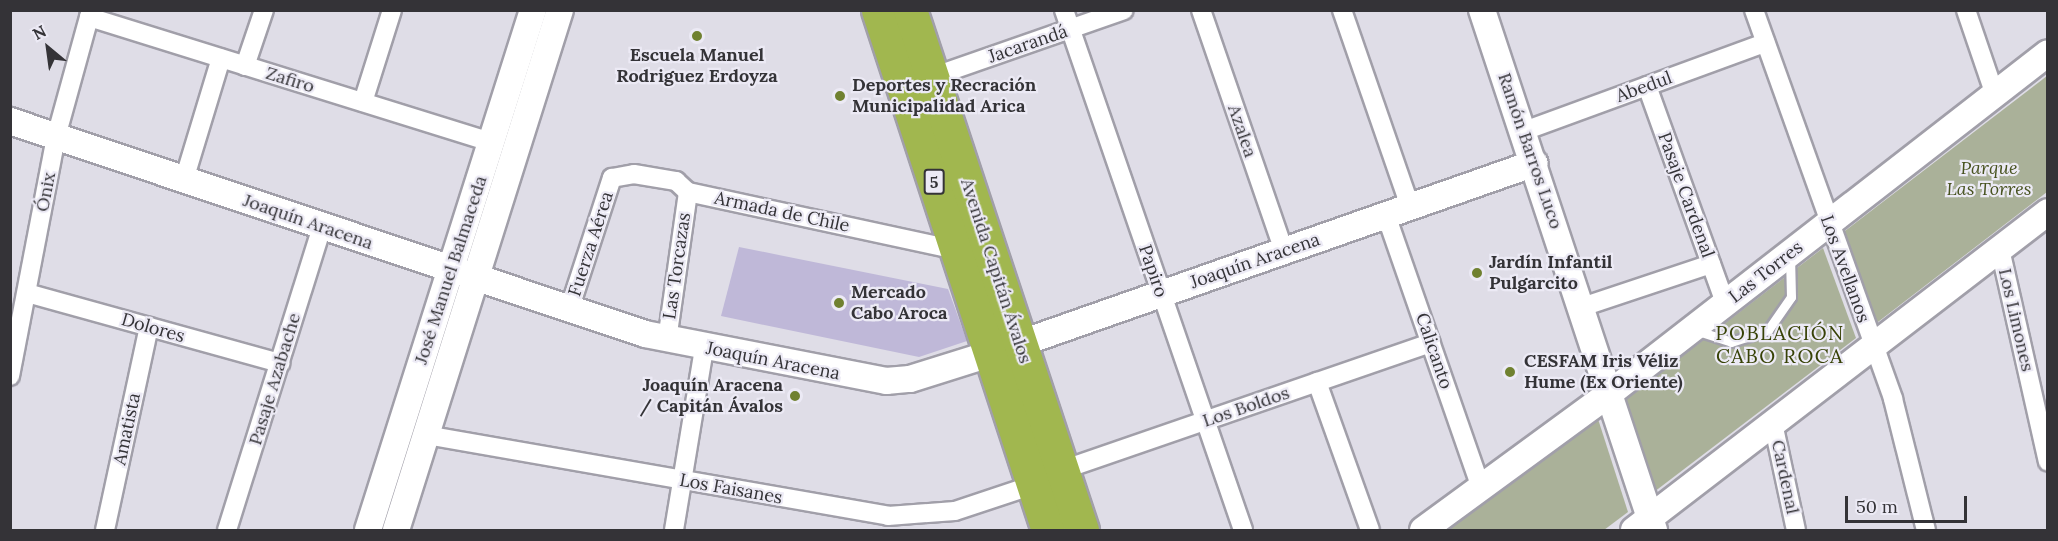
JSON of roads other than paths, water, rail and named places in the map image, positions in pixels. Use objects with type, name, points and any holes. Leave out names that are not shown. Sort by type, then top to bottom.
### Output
[{"type":"highway","name":"Avenida Capitán Ávalos","points":[[878,10],[956,250],[1062,470],[1082,531]]},
{"type":"highway","name":"Avenida Capitán Ávalos","points":[[910,10],[932,77],[1005,349],[1033,485],[1048,531]]},
{"type":"street","points":[[245,66],[264,10]]},
{"type":"street","points":[[363,102],[392,10]]},
{"type":"street","name":"José Manuel Balmaceda","points":[[368,531],[533,10]]},
{"type":"street","name":"José Manuel Balmaceda","points":[[396,531],[560,10]]},
{"type":"street","name":"Papiro","points":[[1064,10],[1243,531]]},
{"type":"street","name":"Jacarandá","points":[[932,77],[1124,10]]},
{"type":"street","name":"Azalea","points":[[1201,10],[1284,251]]},
{"type":"street","points":[[1342,10],[1410,206]]},
{"type":"street","name":"Los Avellanos","points":[[1754,10],[1899,420],[1926,531]]},
{"type":"street","points":[[1966,10],[1995,95]]},
{"type":"street","name":"Ramón Barros Luco","points":[[1484,11],[1610,393],[1646,526]]},
{"type":"street","name":"Zafiro","points":[[90,14],[245,66],[491,142]]},
{"type":"street","name":"Ónix","points":[[10,376],[56,137],[90,14]]},
{"type":"street","name":"Abedul","points":[[1524,131],[1765,43]]},
{"type":"street","name":"Las Torres","points":[[1423,531],[1610,393],[2048,53]]},
{"type":"street","points":[[184,180],[221,58]]},
{"type":"street","name":"Pasaje Cardenal","points":[[1647,86],[1725,303]]},
{"type":"street","name":"Joaquín Aracena","points":[[10,122],[569,310],[667,340],[892,381],[1005,349],[1535,163]]},
{"type":"street","name":"Armada de Chile","points":[[612,178],[634,174],[657,177],[676,181],[688,192],[956,250]]},
{"type":"street","name":"Fuerza Aérea","points":[[569,310],[612,178]]},
{"type":"street","name":"Las Torcazas","points":[[667,340],[688,192]]},
{"type":"street","points":[[1646,526],[1773,423],[2048,212]]},
{"type":"street","name":"Calicanto","points":[[1386,215],[1481,488]]},
{"type":"street","name":"Pasaje Azabache","points":[[227,531],[322,227]]},
{"type":"street","name":"Los Limones","points":[[2000,249],[2048,462]]},
{"type":"street","points":[[1582,307],[1711,264]]},
{"type":"street","name":"Dolores","points":[[27,293],[280,363]]},
{"type":"street","name":"Amatista","points":[[105,531],[150,327]]},
{"type":"street","name":"Los Boldos","points":[[1062,470],[1431,343]]},
{"type":"street","points":[[674,531],[704,348]]},
{"type":"street","points":[[1317,382],[1370,531]]},
{"type":"street","name":"Cardenal","points":[[1773,423],[1796,531]]},
{"type":"street","name":"Los Faisanes","points":[[426,435],[682,481],[907,517],[955,511],[1033,485]]},
{"type":"lane","points":[[1693,329],[1731,342],[1768,330],[1791,297],[1790,254]]},
{"type":"place","name":"Escuela Manuel Rodriguez Erdoyza","points":[[697,36]]},
{"type":"place","name":"Deportes y Recración Municipalidad Arica","points":[[840,96]]},
{"type":"place","name":"Jardín Infantil Pulgarcito","points":[[1477,273]]},
{"type":"place","name":"Mercado Cabo Aroca","points":[[839,303]]},
{"type":"place","name":"CESFAM Iris Véliz Hume (Ex Oriente)","points":[[1510,372]]},
{"type":"place","name":"Joaquín Aracena / Capitán Ávalos","points":[[795,396]]},
{"type":"district","name":"POBLACIÓN CABO ROCA","points":[[1780,344]]},
{"type":"park label","name":"Parque Las Torres","points":[[1989,180]]}]
